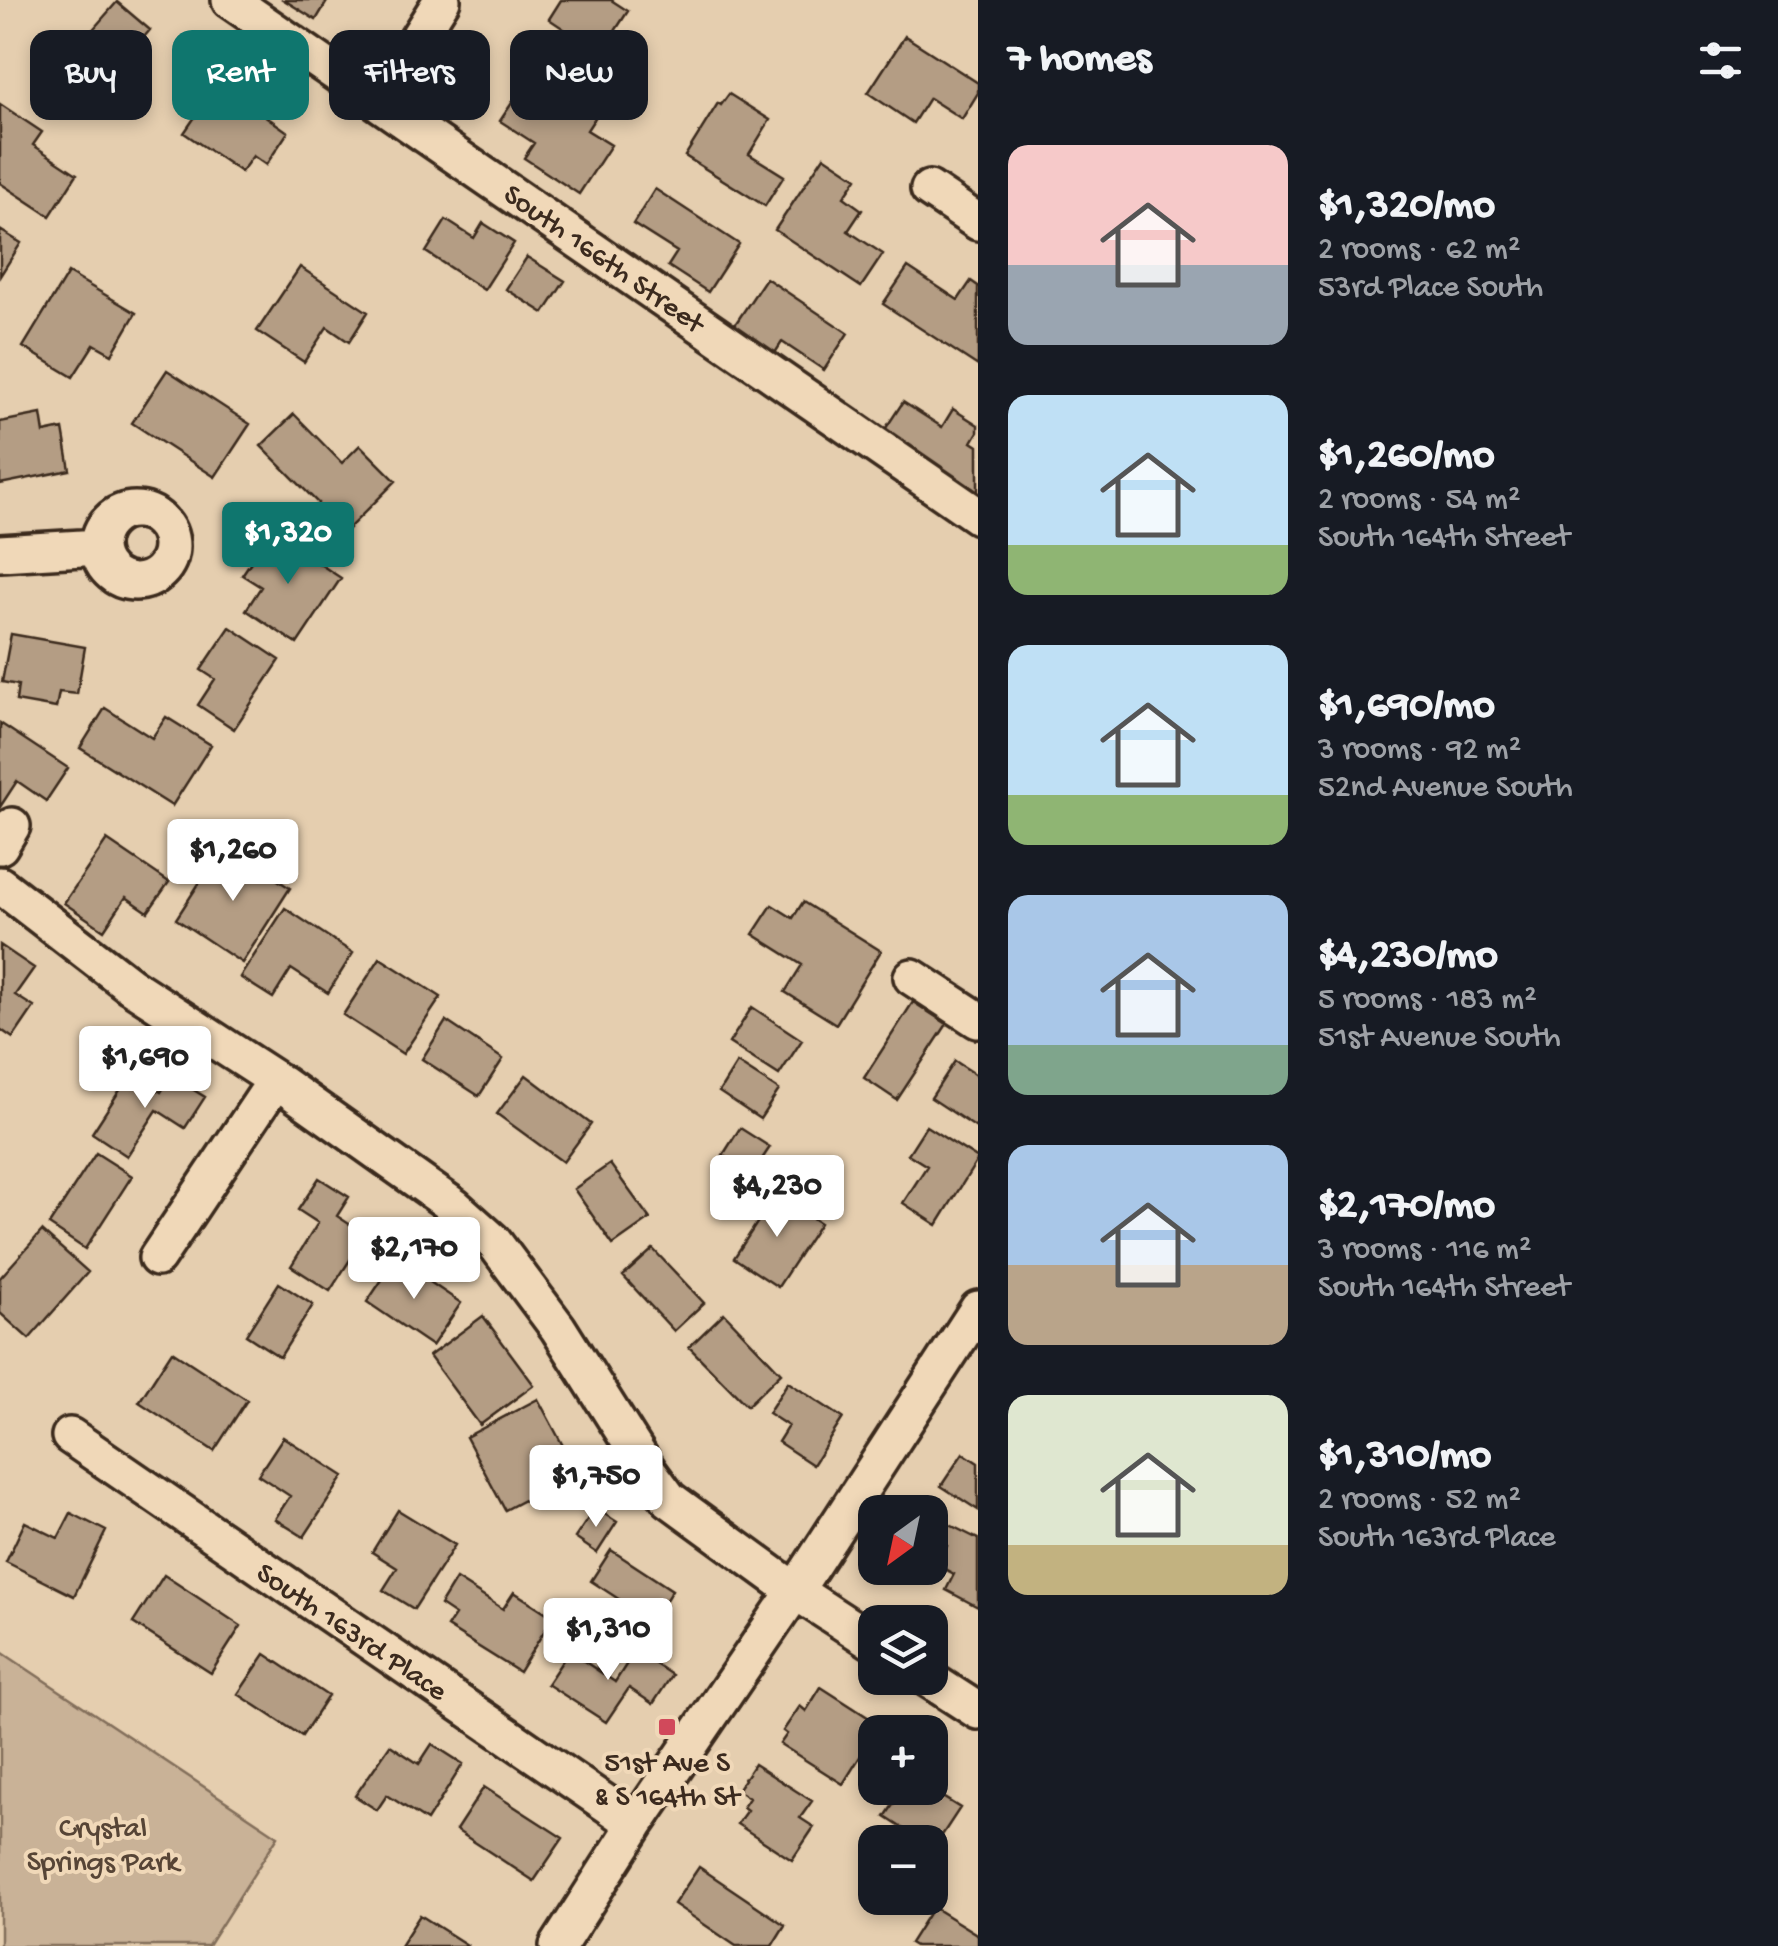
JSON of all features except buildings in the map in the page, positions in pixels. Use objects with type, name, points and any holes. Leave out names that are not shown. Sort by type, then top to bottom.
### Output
[{"type":"street","name":"South 166th Street","points":[[230,0],[329,66]]},
{"type":"street","points":[[423,30],[442,0]]},
{"type":"street","name":"South 166th Street","points":[[408,120],[978,516]]},
{"type":"street","points":[[929,189],[978,222]]},
{"type":"street","points":[[0,553],[99,547]]},
{"type":"street","points":[[0,885],[131,986],[276,1080],[455,1206],[494,1241],[558,1328],[669,1499],[858,1633]]},
{"type":"street","points":[[912,976],[978,1020]]},
{"type":"street","points":[[157,1258],[276,1080]]},
{"type":"street","points":[[558,1946],[978,1309]]},
{"type":"street","name":"South 163rd Place","points":[[70,1436],[636,1824]]},
{"type":"street","points":[[948,1692],[978,1711]]},
{"type":"green space","name":"Crystal Springs Park","points":[[0,1651],[278,1836],[208,1946],[0,1946]]},
{"type":"place","name":"51st Ave S & S 164th St","points":[[667,1727]]}]
